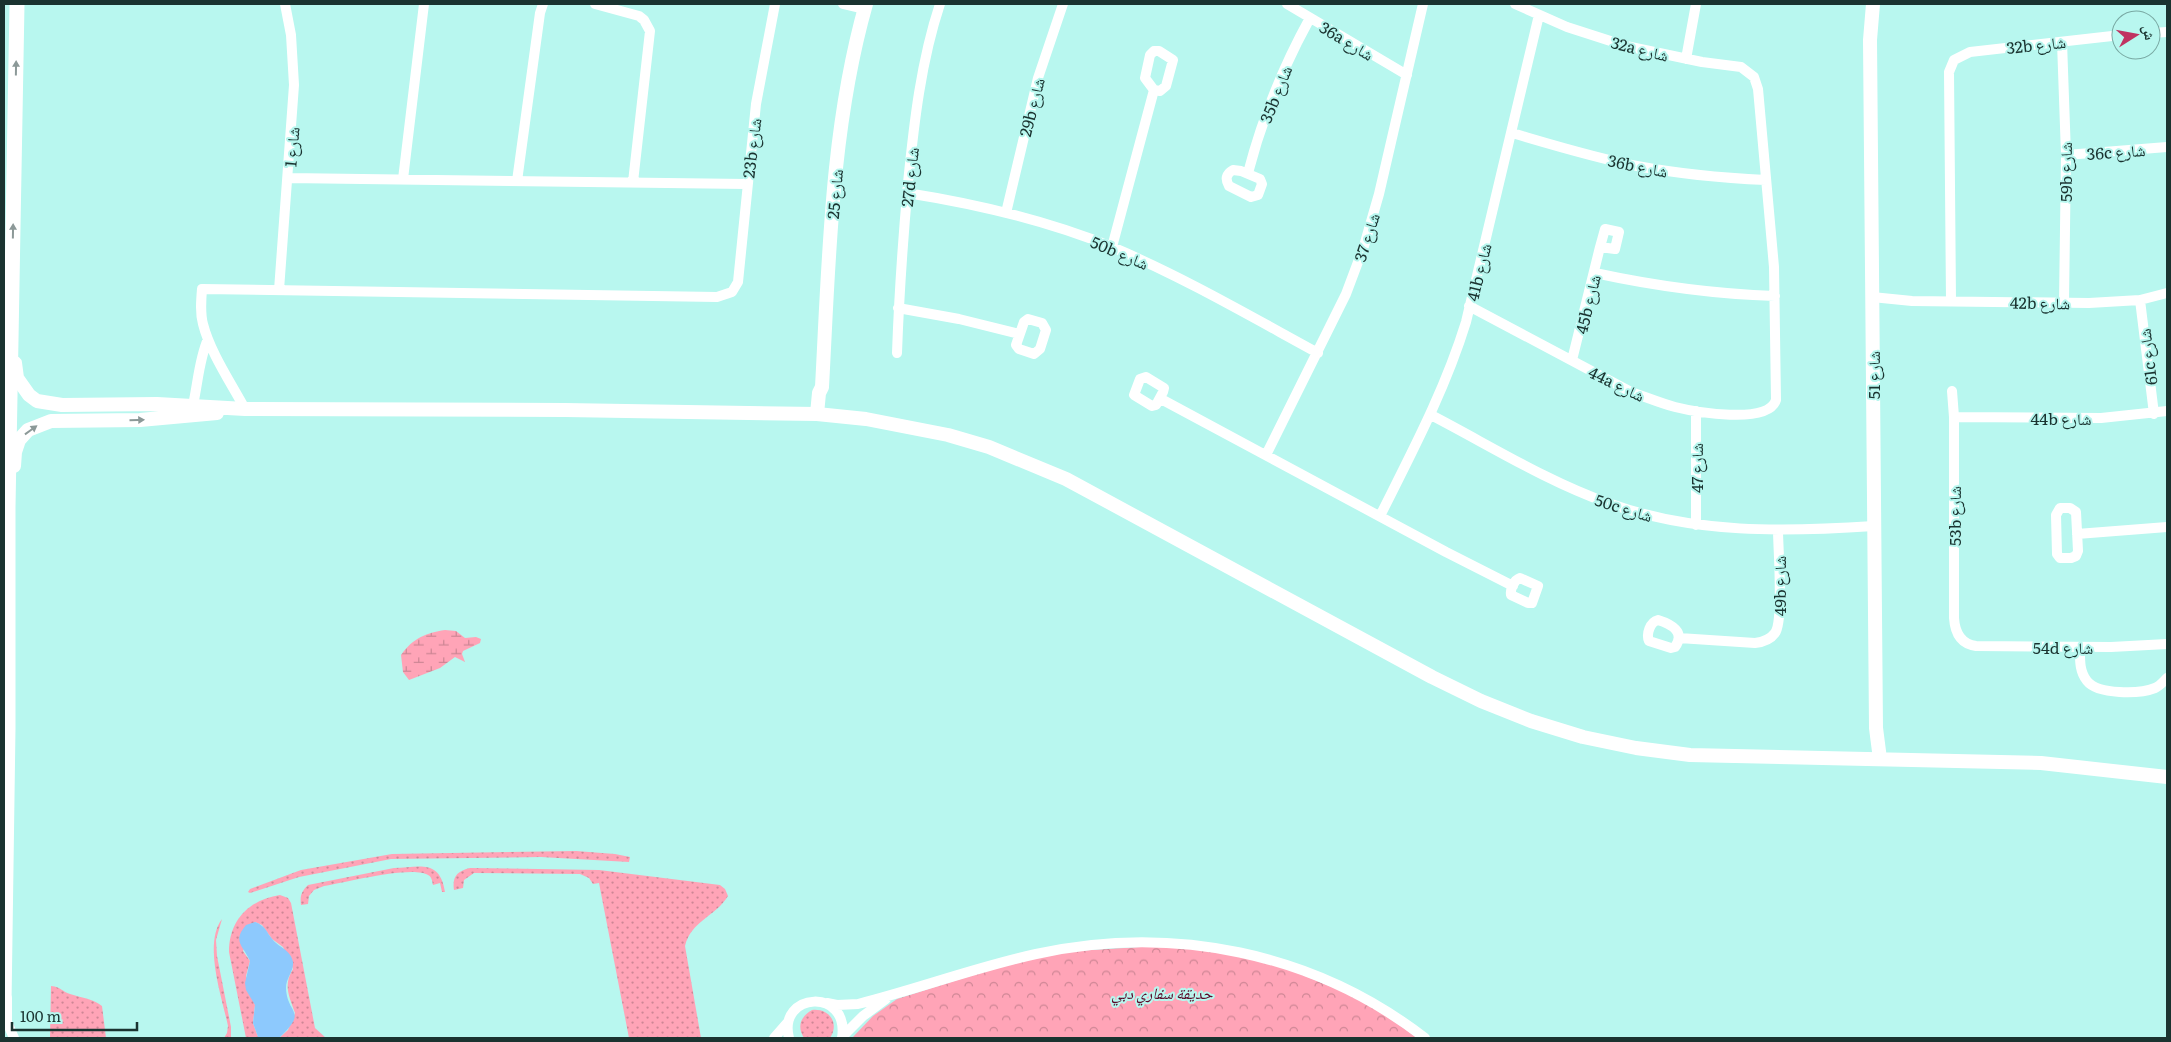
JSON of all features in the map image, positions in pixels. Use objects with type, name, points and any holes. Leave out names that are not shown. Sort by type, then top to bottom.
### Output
[{"type":"main road","points":[[4,1005],[8,507],[17,4]]},
{"type":"street","name":"شارع 1","points":[[279,290],[294,84],[291,36],[285,4]]},
{"type":"street","points":[[402,179],[424,4]]},
{"type":"street","points":[[517,181],[540,14],[543,4]]},
{"type":"street","points":[[595,4],[640,16],[648,25],[650,31],[633,182]]},
{"type":"street","name":"23b شارع","points":[[279,290],[717,297],[732,292],[738,282],[747,184],[760,80],[775,4]]},
{"type":"street","points":[[843,4],[865,7]]},
{"type":"street","name":"27d شارع","points":[[897,353],[898,308],[907,193],[921,82],[940,4]]},
{"type":"street","name":"29b شارع","points":[[1006,213],[1038,78],[1062,4]]},
{"type":"street","name":"36a شارع","points":[[1287,4],[1407,76]]},
{"type":"street","name":"شارع 37","points":[[1266,455],[1346,294],[1367,238],[1424,4]]},
{"type":"street","name":"32a شارع","points":[[1515,4],[1604,39],[1686,59],[1741,66],[1754,77],[1758,89],[1766,180]]},
{"type":"street","points":[[1686,59],[1696,4]]},
{"type":"street","name":"شارع 51","points":[[1867,4],[1870,22],[1876,728],[1873,738],[1876,759]]},
{"type":"street","name":"شارع 51","points":[[1870,22],[1873,4]]},
{"type":"street","name":"شارع 25","points":[[821,414],[819,393],[822,386],[828,274],[840,136],[849,76],[865,7]]},
{"type":"street","name":"41b شارع","points":[[1380,516],[1431,415],[1452,365],[1469,306],[1539,15]]},
{"type":"street","name":"35b شارع","points":[[1248,174],[1272,97],[1310,18]]},
{"type":"street","name":"32b شارع","points":[[1951,301],[1950,72],[1954,60],[1970,52],[2111,36]]},
{"type":"street","name":"59b شارع","points":[[2062,42],[2066,155],[2064,302]]},
{"type":"street","points":[[1112,247],[1154,90]]},
{"type":"street","name":"36b شارع","points":[[1512,133],[1637,166],[1680,173],[1766,180]]},
{"type":"street","name":"36c شارع","points":[[2066,155],[2167,147]]},
{"type":"street","points":[[288,178],[747,184]]},
{"type":"street","points":[[1595,273],[1702,292],[1775,296],[1766,180]]},
{"type":"street","name":"50b شارع","points":[[907,193],[941,198],[1006,213],[1077,234],[1112,247],[1198,288],[1318,353]]},
{"type":"street","name":"45b شارع","points":[[1572,360],[1600,247]]},
{"type":"street","points":[[245,408],[208,339],[203,324],[201,307],[202,289],[279,290]]},
{"type":"street","name":"42b شارع","points":[[1872,301],[2115,302],[2140,300],[2167,293]]},
{"type":"street","name":"44a شارع","points":[[1469,306],[1645,397],[1674,407],[1696,411],[1724,414],[1759,413],[1768,411],[1775,404],[1777,396],[1775,296]]},
{"type":"street","name":"61c شارع","points":[[2140,300],[2154,414]]},
{"type":"street","points":[[898,308],[959,319],[1019,334]]},
{"type":"street","points":[[11,328],[15,346],[17,378],[22,388],[38,401],[62,405],[192,405],[245,408],[821,414],[899,424],[948,435],[1028,462],[1081,487],[1456,690],[1557,730],[1618,745],[1690,755],[2041,763],[2167,777]]},
{"type":"street","points":[[192,405],[199,380],[203,351],[208,339]]},
{"type":"street","name":"53b شارع","points":[[1952,391],[1954,417],[1954,618],[1957,633],[1961,639]]},
{"type":"street","points":[[1161,398],[1446,552],[1513,586]]},
{"type":"street","points":[[8,507],[15,452],[19,440],[28,430],[38,424],[57,421],[166,418],[245,408]]},
{"type":"street","name":"شارع 47","points":[[1696,411],[1696,525]]},
{"type":"street","name":"44b شارع","points":[[1954,417],[2075,418],[2154,414],[2167,411]]},
{"type":"street","name":"50c شارع","points":[[1431,415],[1586,495],[1629,510],[1696,525],[1778,530],[1874,529]]},
{"type":"street","points":[[2070,508],[2075,510],[2077,534],[2076,556],[2060,558],[2056,551],[2056,514],[2058,510],[2070,508]]},
{"type":"street","points":[[2077,534],[2167,527]]},
{"type":"street","name":"49b شارع","points":[[1679,638],[1755,643],[1770,639],[1775,633],[1780,618],[1778,530]]},
{"type":"street","name":"54d شارع","points":[[1961,639],[1965,643],[1976,646],[2080,647],[2167,644]]},
{"type":"street","points":[[2080,647],[2083,676],[2096,689],[2104,692],[2144,690],[2161,685],[2167,678]]},
{"type":"street","points":[[774,1038],[788,1022],[791,1015],[803,1004],[811,1001],[837,1005],[858,1004],[1006,961],[1058,950],[1103,943],[1169,942],[1235,950],[1298,968],[1358,995],[1387,1011],[1425,1038]]},
{"type":"street","points":[[5,962],[8,1022],[14,1038]]},
{"type":"street","points":[[842,1038],[863,1016],[893,994]]},
{"type":"street","points":[[827,1003],[839,1014],[842,1022],[842,1038]]},
{"type":"street","points":[[788,1022],[789,1038]]},
{"type":"green space","points":[[445,630],[456,631],[465,638],[476,637],[481,639],[480,643],[463,651],[462,654],[465,662],[455,657],[440,668],[409,680],[403,672],[401,655],[410,644],[420,637]]},
{"type":"green space","points":[[576,851],[630,857],[629,862],[541,857],[391,859],[299,877],[250,893],[248,892],[250,889],[301,870],[392,854]]},
{"type":"green space","points":[[420,866],[434,870],[439,874],[445,892],[442,892],[440,883],[433,885],[428,875],[420,872],[393,873],[324,886],[314,890],[309,896],[308,904],[301,905],[302,894],[308,885],[394,868]]},
{"type":"green space","points":[[470,868],[599,870],[720,885],[725,889],[728,896],[717,909],[698,924],[688,937],[685,946],[701,1038],[629,1038],[599,883],[593,884],[589,878],[580,874],[474,873],[464,880],[463,888],[454,890],[456,875]]},
{"type":"green space","points":[[280,895],[288,898],[291,903],[315,1028],[326,1038],[279,1038],[288,1030],[295,1013],[289,996],[288,985],[293,969],[283,947],[272,939],[262,925],[255,922],[243,951],[250,961],[246,976],[255,1005],[253,1023],[258,1037],[261,1038],[246,1038],[229,952],[230,941],[237,921],[243,913],[259,902]]},
{"type":"green space","points":[[222,919],[216,940],[217,956],[231,1027],[231,1038],[224,1038],[228,1026],[218,986],[214,956],[214,942]]},
{"type":"green space","name":"حديقة سفاري دبي","points":[[1173,945],[1271,962],[1361,999],[1418,1038],[852,1038],[873,1016],[897,999],[1043,953]]},
{"type":"green space","points":[[51,986],[102,1006],[106,1038],[50,1038]]},
{"type":"green space","points":[[812,1010],[823,1011],[831,1018],[834,1027],[830,1038],[804,1038],[800,1026],[801,1022]]},
{"type":"water","points":[[255,922],[264,927],[273,940],[288,952],[293,962],[286,988],[287,997],[295,1017],[288,1029],[279,1038],[258,1037],[253,1023],[255,1005],[246,990],[245,983],[250,961],[239,940],[246,925]]}]
